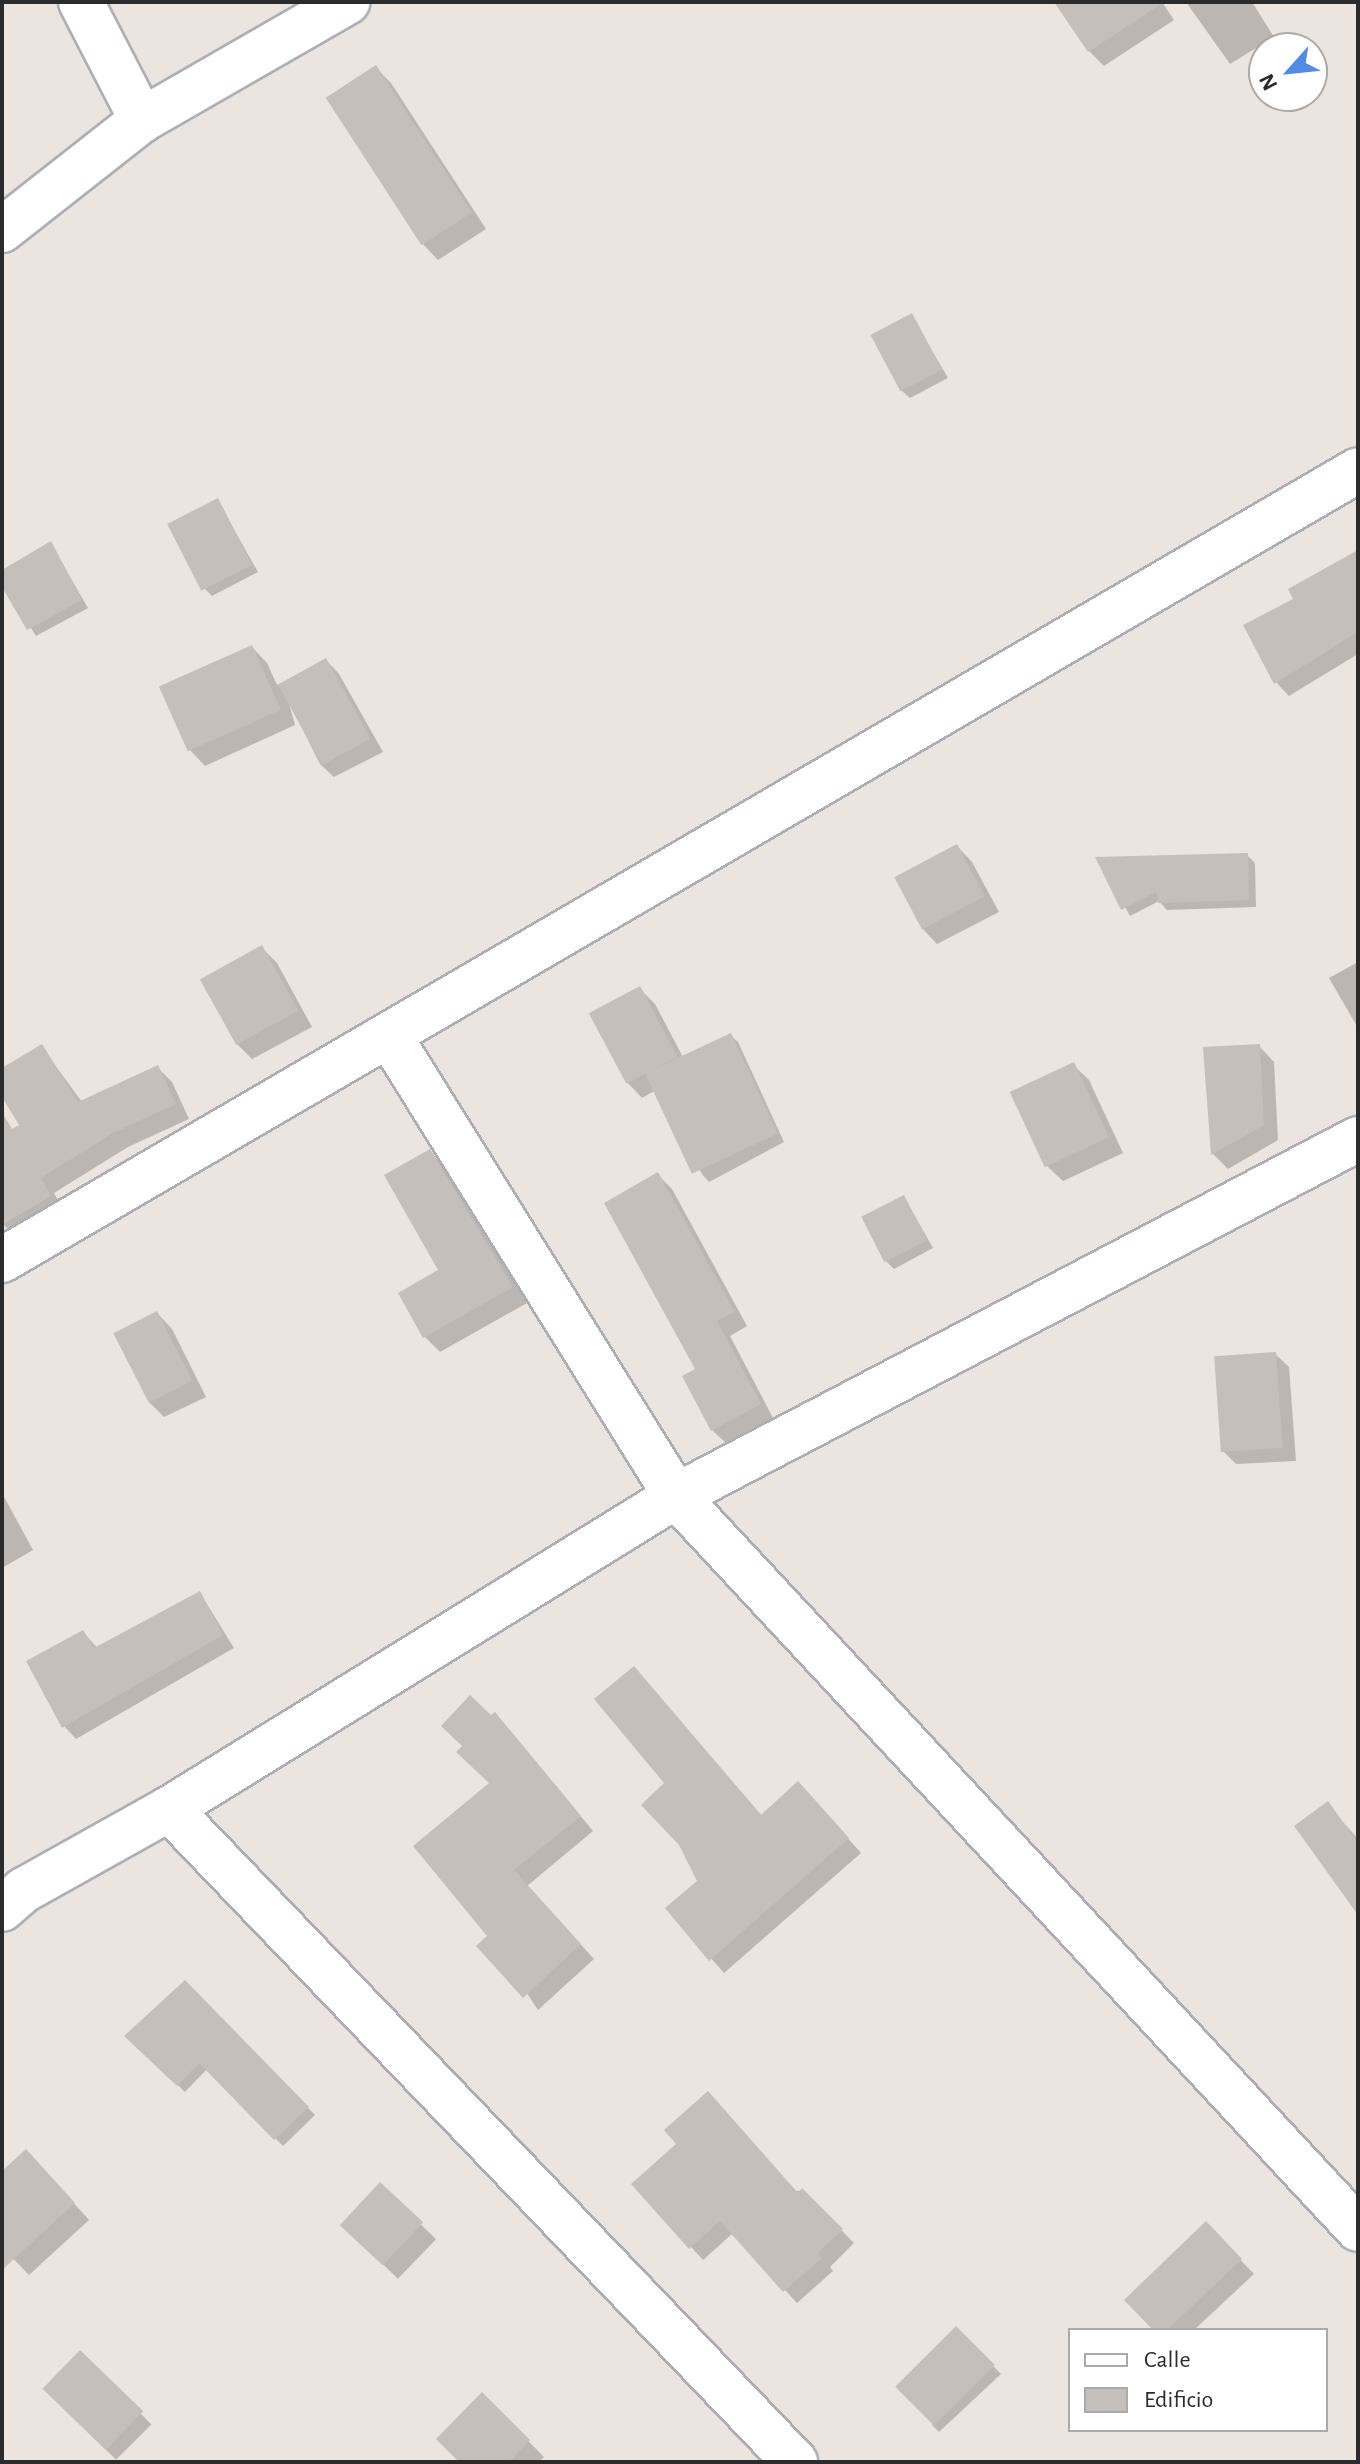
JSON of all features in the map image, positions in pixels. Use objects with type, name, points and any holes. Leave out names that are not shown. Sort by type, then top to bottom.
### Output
[{"type":"street","points":[[81,2],[142,120]]},
{"type":"street","points":[[2,230],[142,120],[347,2]]},
{"type":"street","points":[[2,1260],[390,1037],[1358,470]]},
{"type":"street","points":[[390,1037],[676,1496],[1358,2229]]},
{"type":"street","points":[[2,1909],[24,1890],[169,1809],[676,1496],[1358,1139]]},
{"type":"street","points":[[169,1809],[795,2462]]},
{"type":"building","points":[[1054,2],[1164,2],[1088,52]]},
{"type":"building","points":[[376,65],[472,213],[422,245],[326,98]]},
{"type":"building","points":[[912,313],[942,370],[901,392],[871,335]]},
{"type":"building","points":[[218,498],[252,565],[201,591],[167,524]]},
{"type":"building","points":[[51,541],[82,600],[27,630],[2,587],[2,570]]},
{"type":"building","points":[[1358,550],[1358,632],[1274,684],[1243,625],[1293,599],[1288,589]]},
{"type":"building","points":[[252,645],[281,710],[188,751],[159,686]]},
{"type":"building","points":[[326,658],[371,738],[322,765],[278,685]]},
{"type":"building","points":[[957,844],[985,896],[922,929],[894,877]]},
{"type":"building","points":[[1248,853],[1249,900],[1158,903],[1156,892],[1121,910],[1095,857]]},
{"type":"building","points":[[262,945],[298,1011],[236,1045],[200,979]]},
{"type":"building","points":[[640,986],[678,1057],[626,1084],[589,1013]]},
{"type":"building","points":[[731,1033],[778,1134],[692,1174],[645,1073]]},
{"type":"building","points":[[42,1044],[78,1102],[158,1065],[176,1104],[113,1133],[41,1178],[51,1196],[2,1225],[2,1112],[12,1129],[19,1125],[2,1097],[2,1068]]},
{"type":"building","points":[[1260,1044],[1264,1125],[1211,1155],[1203,1047]]},
{"type":"building","points":[[1074,1062],[1109,1137],[1045,1167],[1010,1092]]},
{"type":"building","points":[[430,1149],[513,1287],[423,1338],[398,1293],[438,1270],[384,1175]]},
{"type":"building","points":[[658,1172],[735,1312],[717,1321],[761,1404],[711,1431],[682,1376],[695,1369],[604,1203]]},
{"type":"building","points":[[904,1195],[927,1240],[884,1262],[861,1217]]},
{"type":"building","points":[[157,1311],[192,1380],[149,1403],[113,1333]]},
{"type":"building","points":[[1276,1352],[1283,1448],[1221,1452],[1214,1356]]},
{"type":"building","points":[[200,1591],[223,1635],[62,1728],[26,1661],[83,1630],[94,1648]]},
{"type":"building","points":[[634,1666],[761,1815],[798,1781],[849,1838],[709,1961],[665,1908],[697,1881],[679,1845],[641,1805],[664,1783],[594,1699]]},
{"type":"building","points":[[470,1695],[491,1715],[495,1712],[581,1816],[514,1870],[581,1944],[523,1998],[476,1946],[487,1936],[413,1846],[489,1783],[456,1752],[462,1746],[441,1726]]},
{"type":"building","points":[[1328,1801],[1358,1843],[1358,1915],[1294,1826]]},
{"type":"building","points":[[185,1980],[309,2107],[274,2140],[199,2063],[177,2086],[124,2036]]},
{"type":"building","points":[[708,2091],[798,2193],[802,2188],[843,2229],[818,2253],[822,2258],[783,2292],[720,2221],[689,2249],[631,2184],[676,2144],[664,2130]]},
{"type":"building","points":[[26,2149],[75,2203],[2,2270],[2,2171]]},
{"type":"building","points":[[380,2182],[423,2222],[383,2265],[340,2225]]},
{"type":"building","points":[[1206,2221],[1242,2259],[1169,2328],[1151,2328],[1124,2300]]},
{"type":"building","points":[[956,2326],[995,2365],[934,2426],[895,2387]]},
{"type":"building","points":[[80,2350],[143,2411],[106,2450],[42,2389]]},
{"type":"building","points":[[482,2392],[530,2440],[509,2462],[459,2462],[436,2439]]}]
